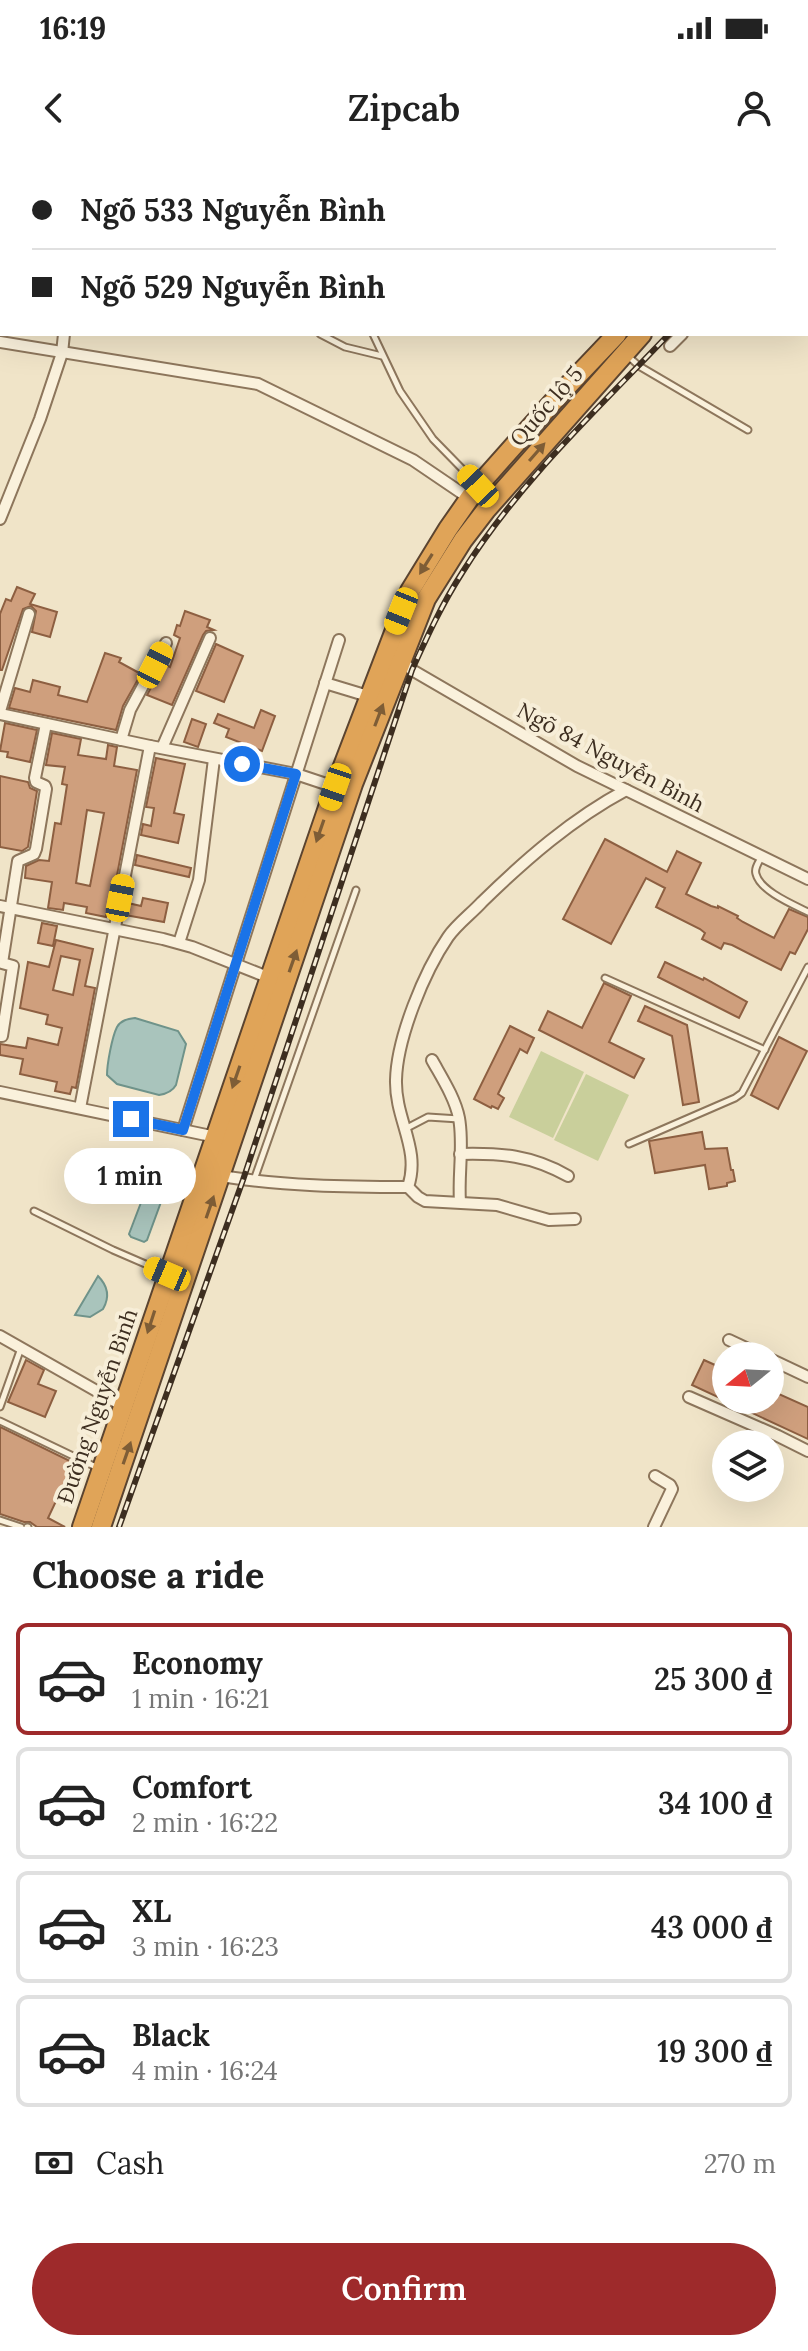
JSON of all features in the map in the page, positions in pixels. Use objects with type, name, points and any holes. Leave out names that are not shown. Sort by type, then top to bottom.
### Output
[{"type":"highway","name":"Quốc lộ 5","points":[[473,492],[615,336]]},
{"type":"highway","name":"Quốc lộ 5","points":[[486,510],[640,336]]},
{"type":"highway","name":"Đường Nguyễn Bình","points":[[82,1527],[368,696],[410,591],[473,492]]},
{"type":"highway","name":"Đường Nguyễn Bình","points":[[101,1527],[353,784],[426,599],[486,510]]},
{"type":"street","points":[[0,519],[40,419],[62,353],[64,336]]},
{"type":"street","points":[[670,346],[680,336]]},
{"type":"street","points":[[0,342],[258,384],[473,492]]},
{"type":"street","points":[[29,614],[0,713],[296,774],[335,787]]},
{"type":"street","points":[[162,748],[210,638]]},
{"type":"street","points":[[183,1130],[339,640]]},
{"type":"street","points":[[121,740],[130,710],[166,643]]},
{"type":"street","name":"Ngõ 84 Nguyễn Bình","points":[[400,660],[412,670],[577,766],[808,879]]},
{"type":"street","points":[[325,683],[368,696]]},
{"type":"street","points":[[0,1036],[13,966],[2,963],[5,907],[18,861],[34,854],[36,849],[46,789],[35,778],[46,724]]},
{"type":"street","points":[[80,1108],[150,746]]},
{"type":"street","points":[[179,943],[199,880],[214,759]]},
{"type":"street","points":[[408,1187],[413,1172],[412,1151],[397,1102],[396,1077],[404,1036],[430,966],[450,934],[560,832],[626,790]]},
{"type":"street","points":[[5,907],[179,943],[270,978]]},
{"type":"street","points":[[432,1060],[447,1087],[459,1119],[460,1202]]},
{"type":"street","points":[[0,1092],[216,1137]]},
{"type":"street","points":[[460,1154],[518,1156],[568,1176]]},
{"type":"street","points":[[221,1176],[321,1187],[408,1187],[425,1201],[497,1205],[549,1220],[575,1219]]},
{"type":"street","points":[[0,1336],[123,1406]]},
{"type":"street","points":[[729,1340],[733,1342]]},
{"type":"street","points":[[784,1366],[808,1377]]},
{"type":"street","points":[[689,1397],[808,1451]]},
{"type":"street","points":[[654,1527],[672,1489],[655,1476]]},
{"type":"lane","points":[[324,336],[345,347],[383,356]]},
{"type":"lane","points":[[373,336],[400,391],[473,492]]},
{"type":"lane","points":[[624,353],[639,366],[748,430]]},
{"type":"lane","points":[[762,856],[755,869],[760,882],[808,912]]},
{"type":"lane","points":[[254,1181],[356,890]]},
{"type":"lane","points":[[629,1144],[738,1096],[746,1088],[808,967]]},
{"type":"lane","points":[[605,978],[765,1050]]},
{"type":"lane","points":[[404,1129],[428,1117],[459,1119]]},
{"type":"lane","points":[[34,1211],[167,1274]]},
{"type":"lane","points":[[0,1407],[21,1348]]},
{"type":"lane","points":[[0,1421],[101,1470]]},
{"type":"lane","points":[[0,1520],[25,1527]]},
{"type":"green space","points":[[541,1051],[584,1072],[553,1138],[509,1117]]},
{"type":"green space","points":[[586,1074],[629,1095],[598,1161],[554,1140]]},
{"type":"water","points":[[135,1018],[178,1031],[186,1044],[176,1085],[166,1093],[159,1095],[117,1084],[107,1075],[117,1027],[127,1019]]},
{"type":"water","points":[[162,1156],[175,1164],[144,1242],[129,1234],[158,1158]]},
{"type":"water","points":[[98,1276],[107,1292],[103,1309],[90,1317],[75,1315]]},
{"type":"building","points":[[17,587],[35,594],[30,604],[57,612],[50,637],[32,632],[36,611],[31,606],[23,609],[0,670],[0,614],[6,599],[11,601]]},
{"type":"building","points":[[185,611],[210,620],[207,627],[214,630],[206,631],[203,635],[172,705],[147,695],[164,664],[170,667],[180,638],[174,635]]},
{"type":"building","points":[[216,644],[243,656],[224,702],[196,691]]},
{"type":"building","points":[[105,653],[121,658],[119,662],[141,674],[123,706],[116,730],[9,708],[15,688],[30,692],[33,680],[60,687],[58,695],[87,702]]},
{"type":"building","points":[[261,710],[275,716],[262,751],[226,737],[229,729],[214,723],[218,714],[254,728]]},
{"type":"building","points":[[192,719],[206,724],[198,747],[184,742]]},
{"type":"building","points":[[5,723],[37,730],[30,762],[7,757],[8,752],[0,751]]},
{"type":"building","points":[[52,733],[81,739],[78,755],[106,759],[108,745],[117,747],[114,766],[137,770],[110,912],[106,917],[86,913],[87,907],[64,903],[63,910],[48,908],[52,882],[25,878],[26,866],[39,860],[49,861],[55,823],[61,824],[67,785],[62,784],[65,767],[46,765]],"holes":[[[87,810],[104,813],[90,886],[76,883]]]},
{"type":"building","points":[[156,758],[185,764],[174,813],[184,815],[178,843],[141,835],[143,824],[151,826],[154,808],[146,807]]},
{"type":"building","points":[[0,776],[28,782],[30,788],[37,791],[28,847],[22,851],[0,847]]},
{"type":"building","points":[[605,839],[667,872],[677,851],[701,863],[686,894],[738,916],[743,922],[774,938],[789,909],[808,917],[808,929],[795,954],[790,952],[781,970],[732,945],[724,943],[721,949],[702,939],[705,933],[700,929],[656,907],[665,888],[646,878],[611,944],[563,919]]},
{"type":"building","points":[[137,855],[191,868],[189,877],[135,865]]},
{"type":"building","points":[[143,898],[168,903],[164,922],[125,915],[128,903],[141,906]]},
{"type":"building","points":[[42,923],[57,926],[53,946],[38,943]]},
{"type":"building","points":[[56,940],[93,949],[85,986],[95,988],[76,1088],[72,1087],[70,1094],[55,1091],[57,1082],[20,1074],[23,1059],[0,1055],[0,1044],[26,1048],[28,1038],[58,1045],[62,1028],[46,1024],[48,1015],[20,1008],[28,962],[49,967]],"holes":[[[61,956],[80,960],[73,995],[53,990]]]},
{"type":"building","points":[[665,962],[704,978],[747,1002],[739,1018],[658,977]]},
{"type":"building","points":[[604,983],[631,996],[609,1042],[644,1059],[634,1078],[539,1030],[548,1011],[582,1028]]},
{"type":"building","points":[[645,1006],[687,1025],[699,1102],[683,1105],[672,1036],[638,1021]]},
{"type":"building","points":[[510,1026],[534,1038],[527,1053],[520,1049],[498,1094],[504,1098],[498,1109],[491,1108],[474,1099]]},
{"type":"building","points":[[779,1037],[807,1051],[778,1109],[751,1095]]},
{"type":"building","points":[[702,1132],[705,1149],[727,1148],[735,1181],[727,1183],[727,1186],[709,1189],[705,1165],[655,1173],[649,1141]]},
{"type":"building","points":[[26,1360],[44,1370],[38,1384],[56,1391],[45,1417],[8,1402]]},
{"type":"building","points":[[704,1360],[712,1364],[712,1394],[692,1385]]},
{"type":"building","points":[[784,1396],[808,1407],[808,1439],[754,1414],[784,1414]]},
{"type":"building","points":[[0,1427],[74,1463],[48,1518],[65,1527],[37,1527],[0,1514]]},
{"type":"railway","points":[[119,1527],[243,1180],[412,670],[455,585],[508,508],[560,448],[667,336]]},
{"type":"route","points":[[131,1119],[183,1130],[296,774],[242,764]]}]
